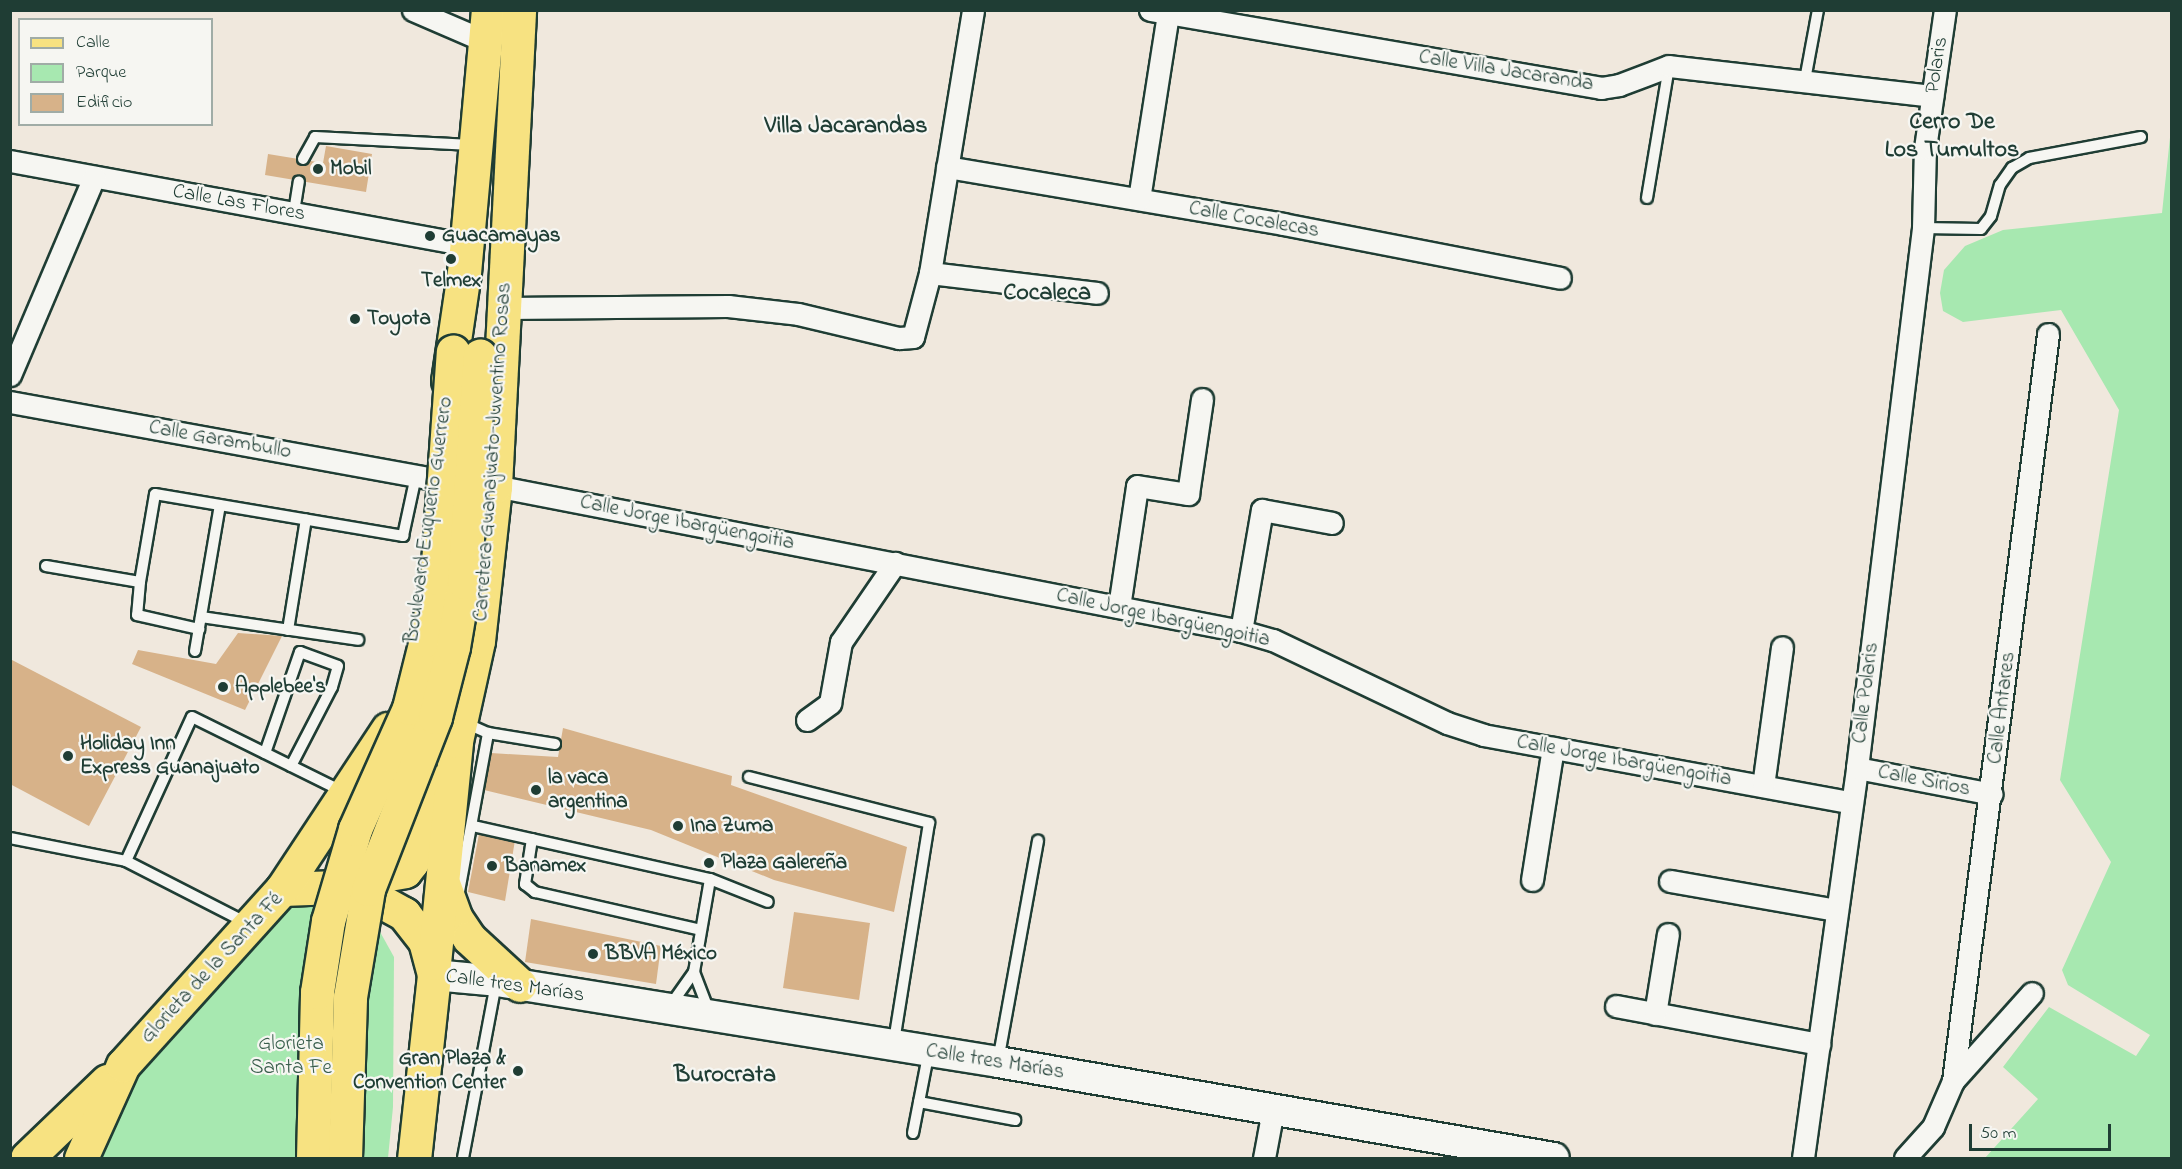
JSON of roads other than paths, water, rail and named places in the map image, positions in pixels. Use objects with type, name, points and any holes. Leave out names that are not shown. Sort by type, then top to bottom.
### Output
[{"type":"main road","name":"Boulevard Euquerio Guerrero","points":[[282,889],[388,729],[402,688],[417,627],[423,477],[467,354],[467,245],[476,146],[493,17]]},
{"type":"main road","name":"Carretera Guanajuato-Juventino Rosas","points":[[434,969],[444,886],[468,731],[495,486],[505,308],[509,165],[493,17]]},
{"type":"main road","points":[[313,1158],[317,992],[328,921],[354,829],[409,708],[426,640],[437,578],[467,354],[494,201],[509,165]]},
{"type":"main road","points":[[345,1158],[350,997],[368,889],[435,717],[453,646],[464,582],[467,354]]},
{"type":"main road","points":[[402,688],[398,726],[356,838],[362,861],[369,869],[395,876],[412,862],[468,731]]},
{"type":"main road","points":[[444,886],[455,917],[508,983]]},
{"type":"main road","name":"Glorieta de la Santa Fé","points":[[81,1158],[123,1065],[282,889],[337,887],[377,897],[404,914],[425,941],[434,969]]},
{"type":"main road","points":[[414,1158],[434,969]]},
{"type":"main road","name":"Calle tres Marías","points":[[434,969],[998,1062],[1554,1158]]},
{"type":"main road","points":[[27,1158],[123,1065]]},
{"type":"street","points":[[413,10],[493,17]]},
{"type":"street","points":[[505,308],[728,306],[798,314],[899,338],[913,337],[930,273],[973,10]]},
{"type":"street","name":"Polaris","points":[[1923,228],[1932,96],[1945,10]]},
{"type":"street","points":[[1138,199],[1159,12]]},
{"type":"street","name":"Calle Villa Jacaranda","points":[[1159,12],[1216,17],[1601,88],[1619,85],[1669,66],[1932,96]]},
{"type":"street","name":"Calle Las Flores","points":[[10,161],[467,245]]},
{"type":"street","name":"Calle Cocalecas","points":[[947,167],[1138,199],[1560,278]]},
{"type":"street","points":[[10,375],[94,177]]},
{"type":"street","name":"Calle Polaris","points":[[1803,1158],[1857,768],[1923,228]]},
{"type":"street","points":[[930,273],[1097,293]]},
{"type":"street","name":"Calle Antares","points":[[1905,1158],[1933,1127],[1953,1081],[1992,794],[2048,334]]},
{"type":"street","points":[[1119,607],[1137,486],[1188,494],[1202,399]]},
{"type":"street","name":"Calle Garambullo","points":[[10,402],[423,477]]},
{"type":"street","name":"Calle Jorge Ibargüengoitia","points":[[495,486],[1241,631],[1273,640],[1447,723],[1483,735],[1852,803]]},
{"type":"street","points":[[1241,631],[1262,510],[1332,523]]},
{"type":"street","points":[[807,720],[830,703],[841,642],[895,563]]},
{"type":"street","points":[[1763,786],[1782,647]]},
{"type":"street","points":[[1532,880],[1553,748]]},
{"type":"street","name":"Calle Sirios","points":[[1857,768],[1992,794]]},
{"type":"street","points":[[1670,881],[1837,910]]},
{"type":"street","points":[[1655,1014],[1668,934]]},
{"type":"street","name":"Calle Antares","points":[[1953,1081],[2032,993]]},
{"type":"street","points":[[1616,1006],[1819,1044]]},
{"type":"street","points":[[1264,1158],[1273,1110]]},
{"type":"lane","points":[[1805,80],[1818,10]]},
{"type":"lane","points":[[1647,198],[1669,66]]},
{"type":"lane","points":[[303,159],[315,137],[476,146]]},
{"type":"lane","points":[[1923,228],[1981,229],[1990,216],[2000,186],[2013,168],[2029,158],[2141,137]]},
{"type":"lane","points":[[294,212],[299,181]]},
{"type":"lane","points":[[199,629],[137,615],[140,582],[155,494],[403,536],[423,477]]},
{"type":"lane","points":[[195,651],[219,505]]},
{"type":"lane","points":[[288,630],[306,519]]},
{"type":"lane","points":[[46,566],[140,582]]},
{"type":"lane","points":[[201,617],[358,640]]},
{"type":"lane","points":[[265,753],[300,652],[338,666],[332,687],[291,766]]},
{"type":"lane","points":[[126,861],[192,717],[345,792]]},
{"type":"lane","points":[[455,917],[473,826],[468,731],[555,744]]},
{"type":"lane","points":[[749,777],[929,823],[894,1045]]},
{"type":"lane","points":[[473,826],[710,879],[768,902]]},
{"type":"lane","points":[[10,838],[126,861],[249,924]]},
{"type":"lane","points":[[532,839],[525,885],[535,892],[701,930]]},
{"type":"lane","points":[[998,1062],[1038,841]]},
{"type":"lane","points":[[668,1009],[694,972],[710,879]]},
{"type":"lane","points":[[694,972],[711,1016]]},
{"type":"lane","points":[[463,1158],[508,983]]},
{"type":"lane","points":[[913,1133],[929,1051]]},
{"type":"lane","points":[[919,1102],[1015,1120]]},
{"type":"place","name":"Mobil","points":[[318,169]]},
{"type":"place","name":"Guacamayas","points":[[430,236]]},
{"type":"place","name":"Telmex","points":[[451,259]]},
{"type":"place","name":"Toyota","points":[[355,319]]},
{"type":"place","name":"Applebee's","points":[[223,687]]},
{"type":"place","name":"Holiday Inn Express Guanajuato","points":[[68,756]]},
{"type":"place","name":"la vaca argentina","points":[[536,790]]},
{"type":"place","name":"Ina Zuma","points":[[678,826]]},
{"type":"place","name":"Plaza Galereña","points":[[709,863]]},
{"type":"place","name":"Banamex","points":[[492,866]]},
{"type":"place","name":"BBVA México","points":[[593,954]]},
{"type":"place","name":"Gran Plaza & Convention Center","points":[[518,1071]]},
{"type":"district","name":"Villa Jacarandas","points":[[846,127]]},
{"type":"district","name":"Cerro De Los Tumultos","points":[[1952,137]]},
{"type":"district","name":"Cocaleca","points":[[1047,294]]},
{"type":"district","name":"Burocrata","points":[[725,1076]]},
{"type":"park label","name":"Glorieta Santa Fe","points":[[291,1056]]}]
